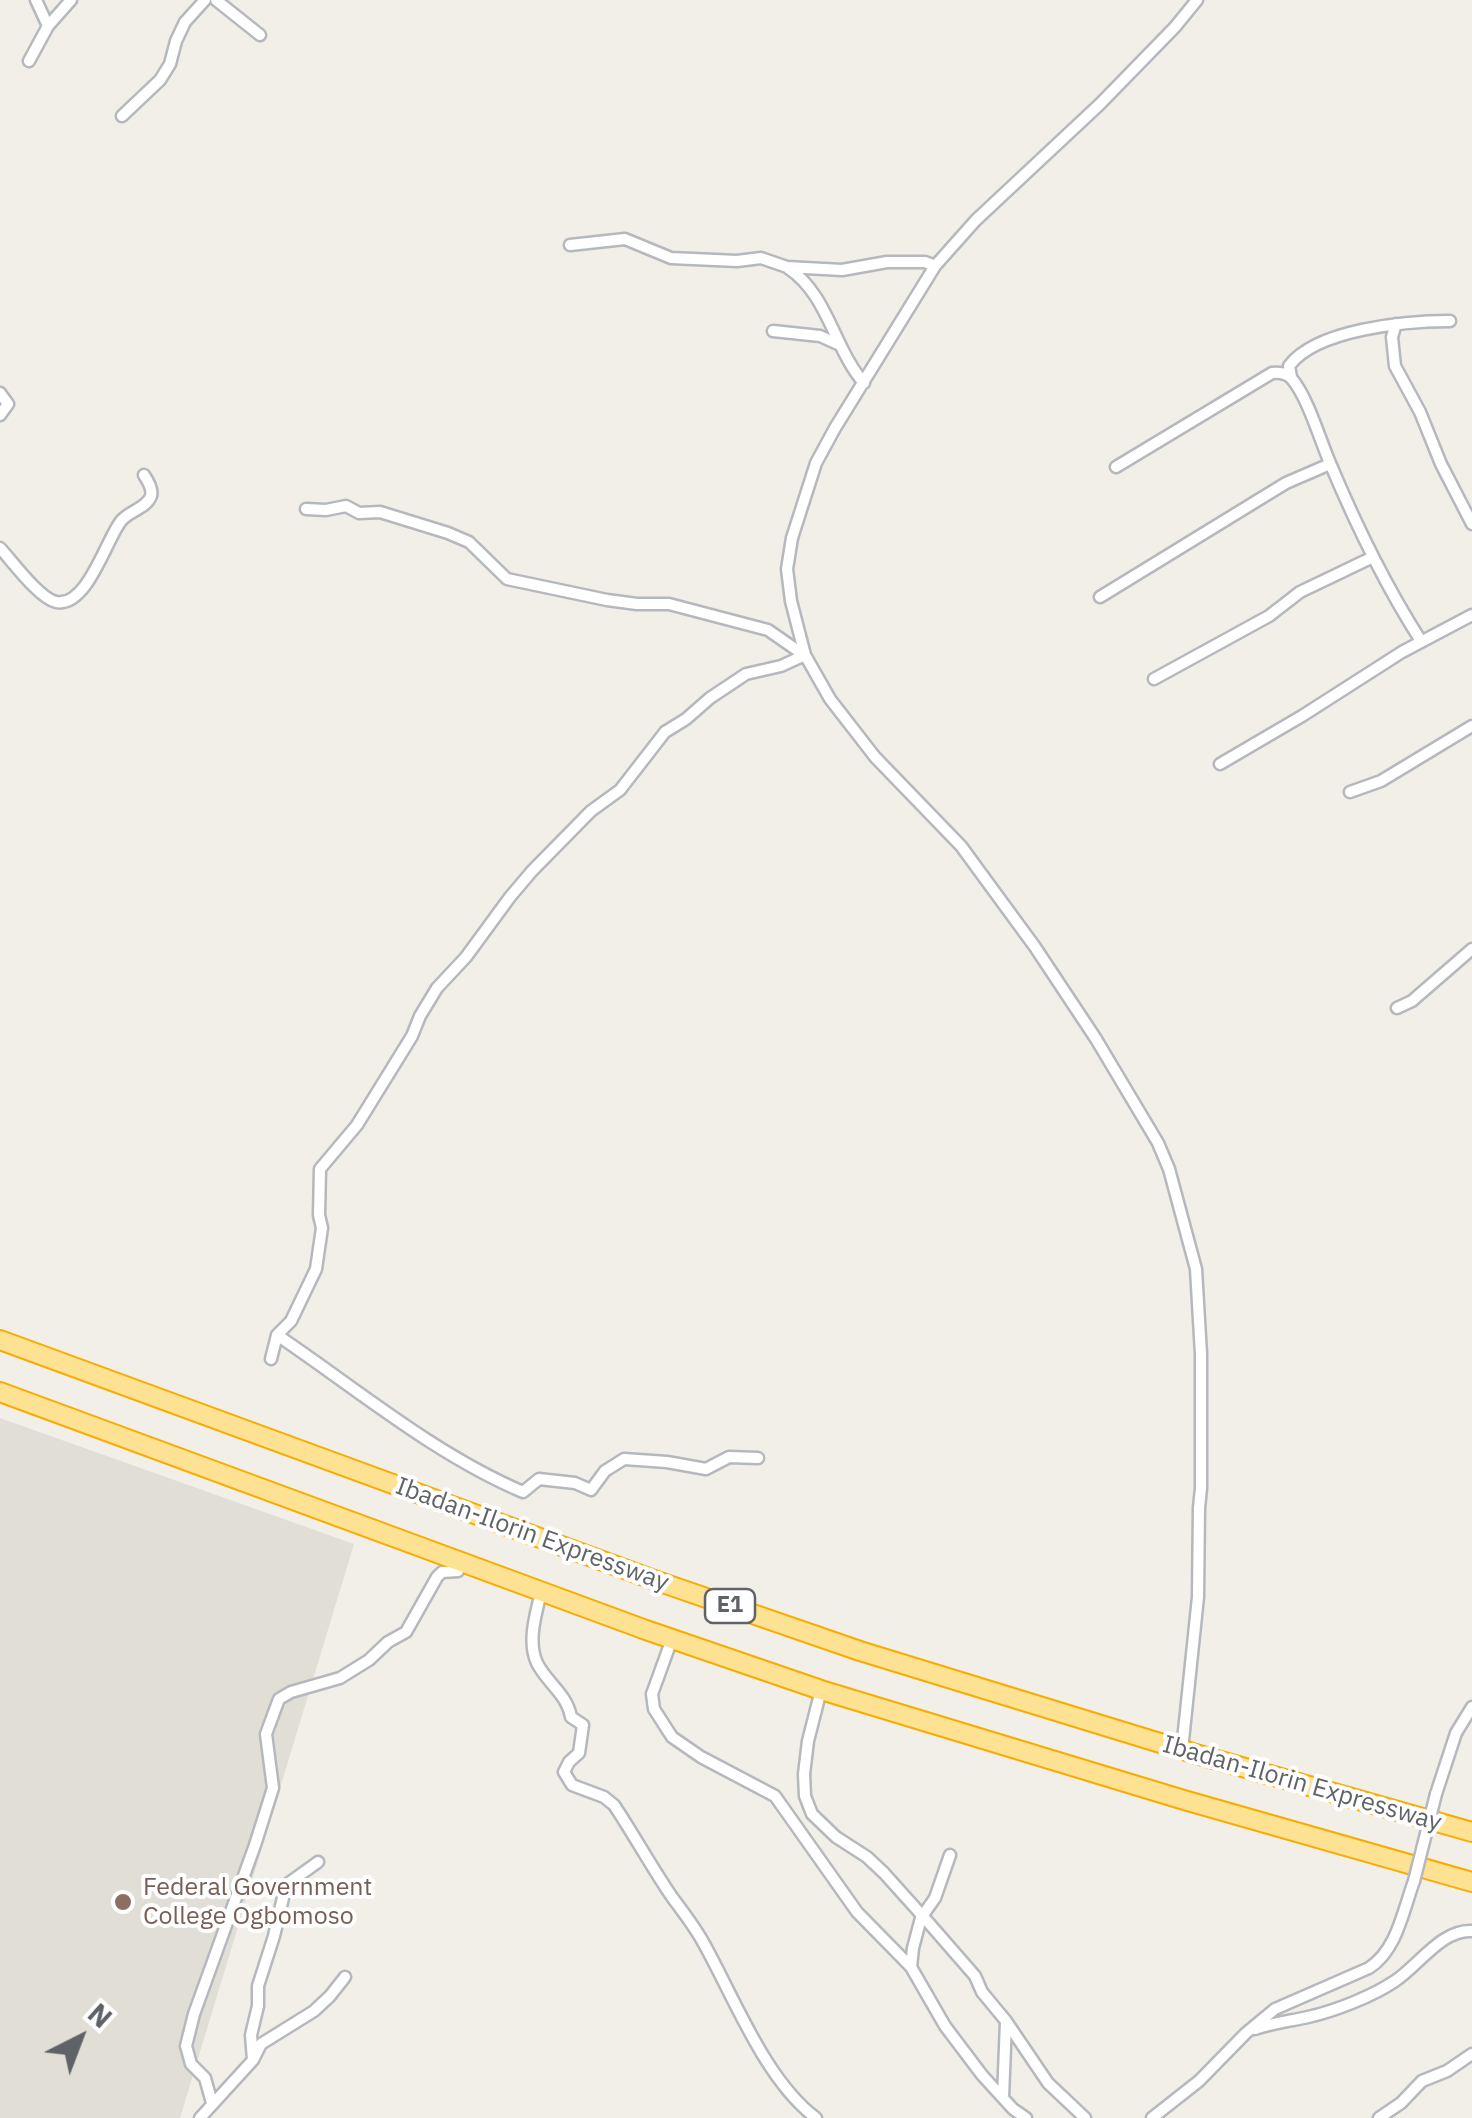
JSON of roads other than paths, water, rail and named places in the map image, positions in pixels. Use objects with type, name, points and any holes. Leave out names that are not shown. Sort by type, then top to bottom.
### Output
[{"type":"highway","name":"Ibadan-Ilorin Expressway","points":[[0,1340],[660,1582],[860,1651],[1182,1750],[1472,1832]]},
{"type":"highway","name":"Ibadan-Ilorin Expressway","points":[[0,1392],[541,1592],[821,1690],[1472,1882]]},
{"type":"street","points":[[36,0],[48,26]]},
{"type":"street","points":[[29,61],[48,26],[70,0]]},
{"type":"street","points":[[122,116],[160,80],[185,22],[204,0]]},
{"type":"street","points":[[216,0],[260,35]]},
{"type":"street","points":[[1182,1750],[1198,1597],[1201,1354],[1196,1269],[1170,1169],[1118,1073],[1034,947],[961,846],[874,757],[830,698],[804,655],[787,569],[792,538],[816,463],[935,266],[956,240],[1100,104],[1175,26],[1190,3]]},
{"type":"street","points":[[570,245],[625,239],[671,258],[761,258],[787,267],[811,289],[864,384]]},
{"type":"street","points":[[787,267],[842,270],[887,262],[924,262],[935,266]]},
{"type":"street","points":[[1421,641],[1372,557],[1289,366],[1297,355],[1372,327],[1450,321]]},
{"type":"street","points":[[1396,324],[1392,336],[1394,366],[1472,524]]},
{"type":"street","points":[[773,330],[820,336],[840,345]]},
{"type":"street","points":[[1116,466],[1272,372],[1291,377]]},
{"type":"street","points":[[0,393],[8,404],[0,415]]},
{"type":"street","points":[[1100,597],[1286,484],[1330,464]]},
{"type":"street","points":[[0,548],[54,602],[75,597],[120,522],[148,501],[151,487],[144,475]]},
{"type":"street","points":[[306,508],[346,506],[448,532],[469,542],[507,579],[607,600],[669,604],[768,630],[804,655]]},
{"type":"street","points":[[1154,679],[1268,616],[1300,592],[1372,557]]},
{"type":"street","points":[[1220,764],[1421,641],[1472,615]]},
{"type":"street","points":[[270,1359],[278,1336],[291,1321],[316,1270],[322,1228],[318,1215],[320,1170],[357,1125],[412,1036],[436,988],[466,957],[532,871],[591,811],[620,790],[665,732],[746,674],[781,666],[804,655]]},
{"type":"street","points":[[1350,792],[1381,780],[1472,726]]},
{"type":"street","points":[[1397,1008],[1412,1001],[1472,949]]},
{"type":"street","points":[[278,1336],[440,1447],[487,1476],[523,1492],[539,1480],[575,1483],[591,1490],[605,1471],[624,1460],[706,1469],[729,1457],[758,1458]]},
{"type":"street","points":[[212,2104],[205,2078],[191,2064],[186,2046],[273,1788],[266,1734],[279,1699],[340,1678],[369,1660],[406,1632],[436,1577],[442,1572],[458,1571],[461,1562]]},
{"type":"street","points":[[541,1592],[532,1636],[538,1664],[570,1706],[571,1717],[584,1725],[579,1753],[564,1772],[572,1785],[614,1805],[692,1923],[782,2083],[816,2118]]},
{"type":"street","points":[[672,1639],[652,1694],[654,1709],[672,1736],[701,1758],[775,1796],[858,1912],[911,1966],[945,2026],[982,2075],[1014,2113],[1026,2118]]},
{"type":"street","points":[[821,1690],[804,1774],[804,1796],[812,1814],[884,1873],[975,1976],[982,1992],[1048,2083],[1084,2118]]},
{"type":"street","points":[[1152,2118],[1275,2009],[1381,1960],[1391,1946],[1414,1881],[1456,1733],[1472,1707]]},
{"type":"street","points":[[911,1966],[922,1916],[936,1898],[950,1855]]},
{"type":"street","points":[[253,2060],[251,2035],[258,1986],[286,1885],[318,1862]]},
{"type":"street","points":[[1246,2033],[1362,1998],[1393,1983],[1457,1931],[1472,1931]]},
{"type":"street","points":[[200,2118],[253,2060],[262,2044],[314,2011],[345,1977]]},
{"type":"street","points":[[1002,2098],[1006,2021]]},
{"type":"street","points":[[1380,2118],[1402,2103],[1422,2081],[1447,2071],[1472,2054]]},
{"type":"place","name":"Federal Government College Ogbomoso","points":[[123,1902]]}]
